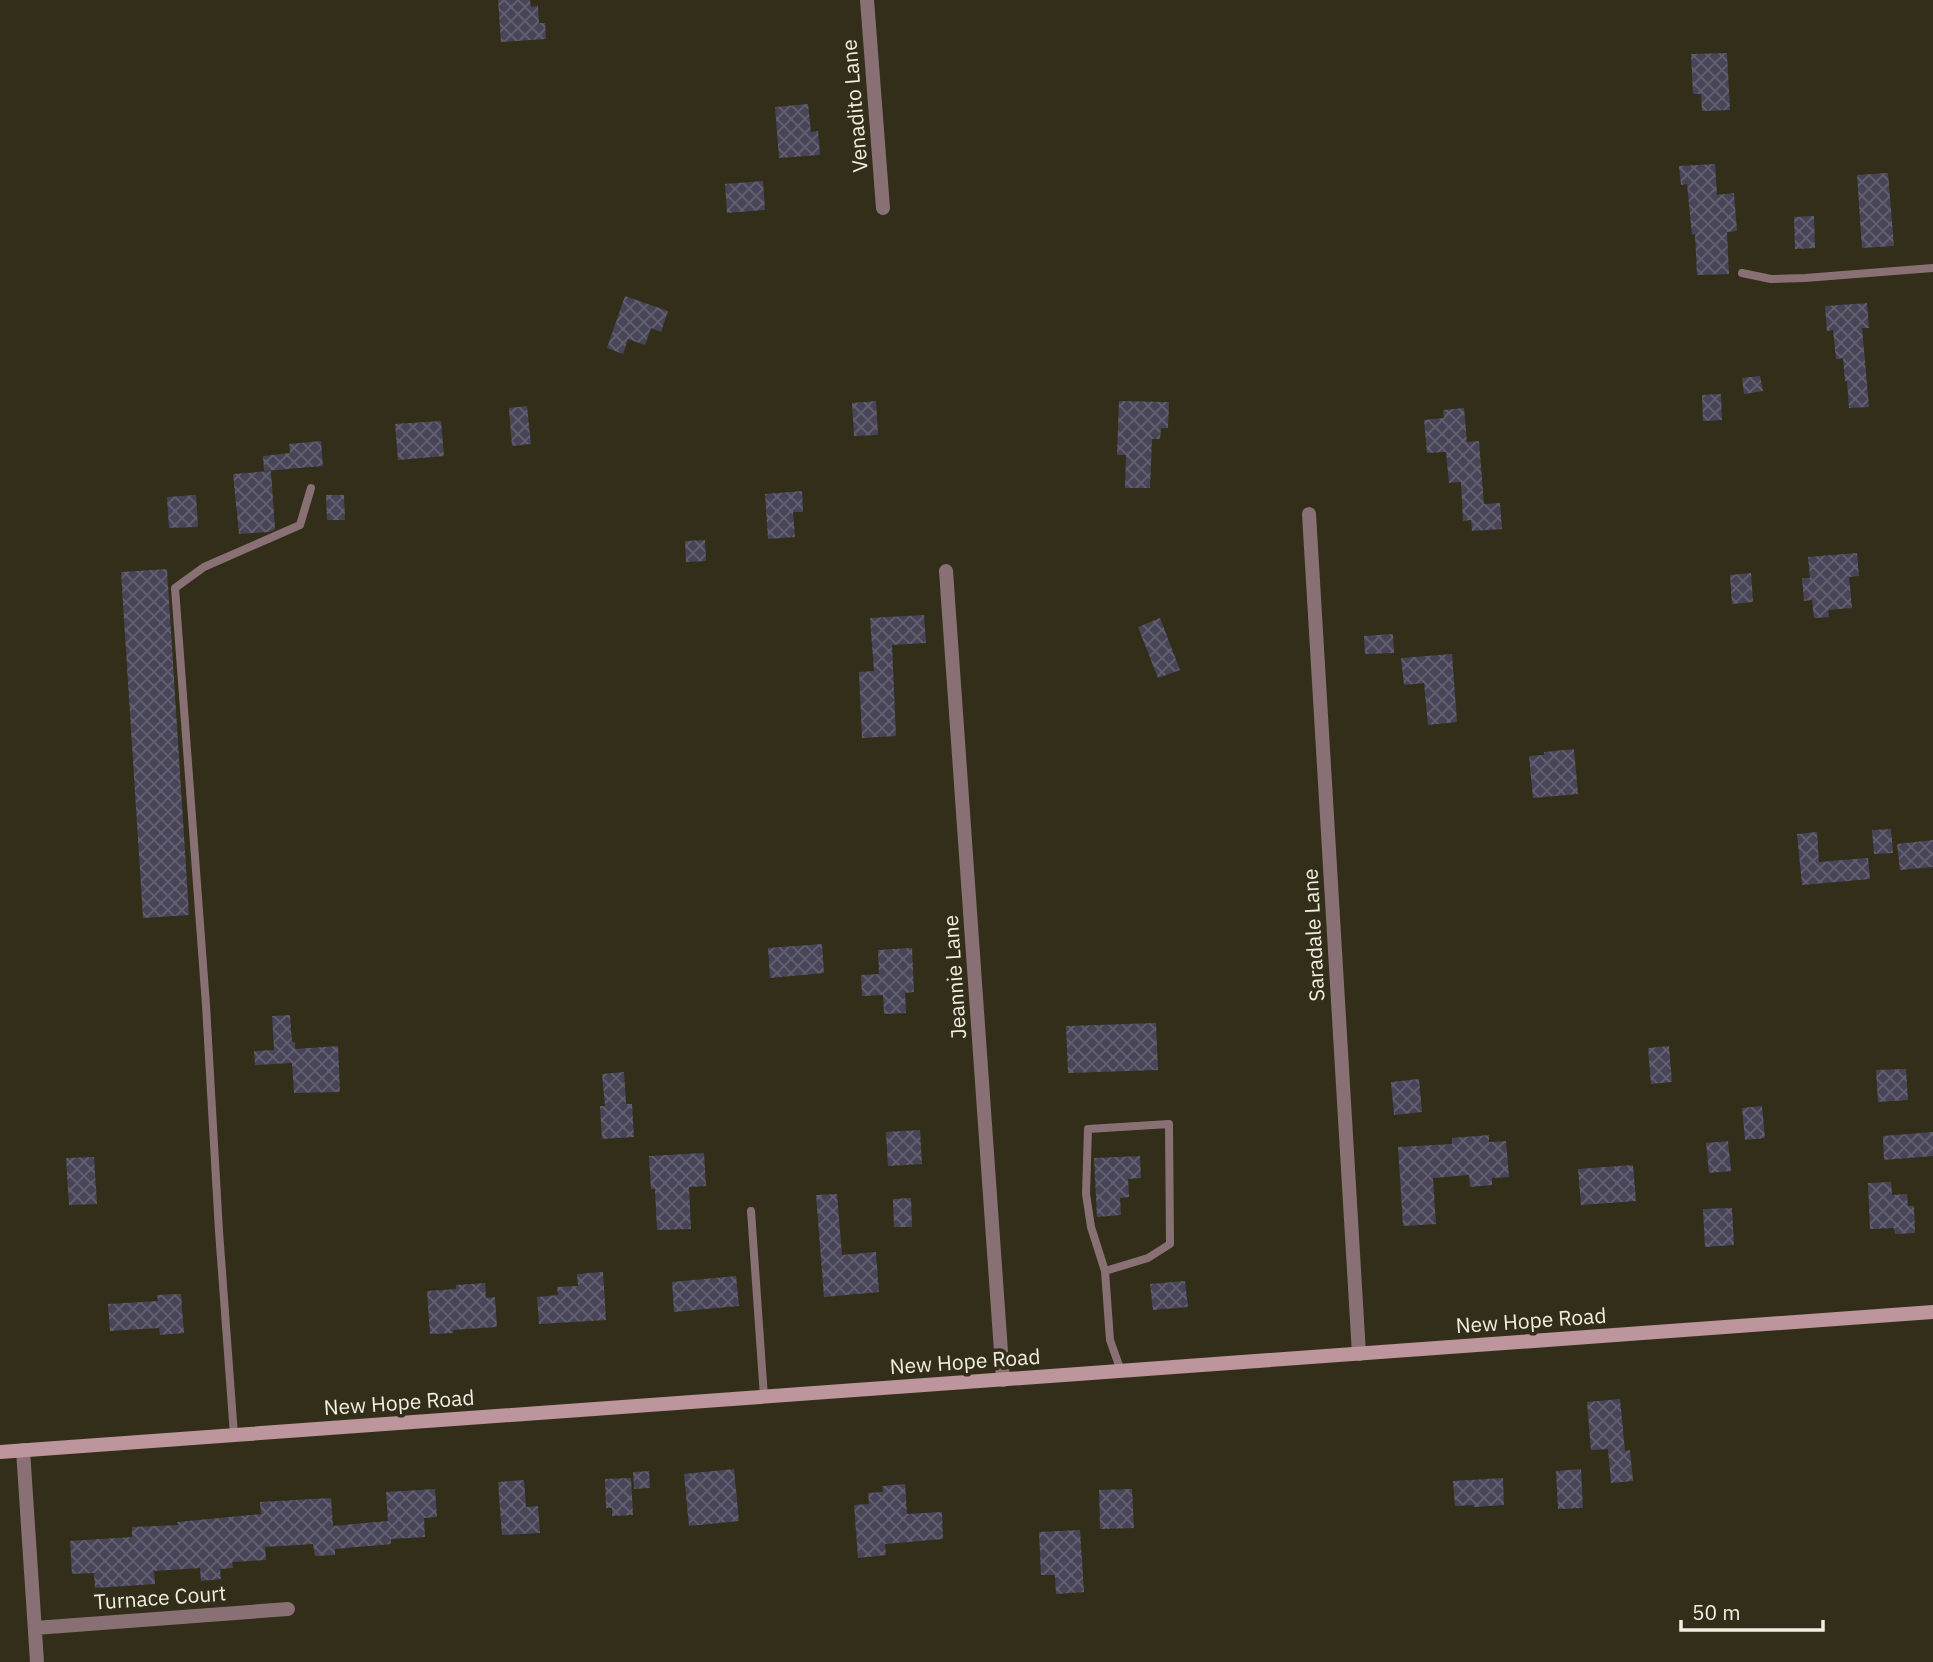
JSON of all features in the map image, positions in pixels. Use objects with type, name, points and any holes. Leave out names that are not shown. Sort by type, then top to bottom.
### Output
[{"type":"main road","name":"New Hope Road","points":[[0,1452],[1933,1312]]},
{"type":"street","name":"Venadito Lane","points":[[867,0],[883,208]]},
{"type":"street","name":"Saradale Lane","points":[[1309,514],[1359,1354]]},
{"type":"street","name":"Jeannie Lane","points":[[946,571],[1003,1380]]},
{"type":"street","points":[[23,1450],[37,1662]]},
{"type":"street","name":"Turnace Court","points":[[35,1628],[288,1609]]},
{"type":"lane","points":[[1742,273],[1771,279],[1933,268]]},
{"type":"lane","points":[[234,1435],[175,588],[204,566],[300,525],[311,488]]},
{"type":"lane","points":[[1105,1271],[1148,1258],[1170,1244],[1169,1124],[1088,1129],[1086,1194],[1091,1227],[1105,1271],[1110,1340],[1122,1371]]},
{"type":"lane","points":[[751,1211],[764,1397]]},
{"type":"building","points":[[498,0],[530,0],[531,7],[538,6],[539,23],[545,23],[546,39],[501,42]]},
{"type":"building","points":[[1727,53],[1730,110],[1702,111],[1701,94],[1693,94],[1691,54]]},
{"type":"building","points":[[808,104],[811,132],[818,131],[820,155],[779,158],[775,107]]},
{"type":"building","points":[[1715,164],[1717,195],[1734,193],[1737,231],[1727,232],[1729,274],[1697,275],[1695,234],[1692,235],[1687,184],[1681,185],[1679,166]]},
{"type":"building","points":[[1888,173],[1894,246],[1862,248],[1857,175]]},
{"type":"building","points":[[763,181],[765,210],[727,213],[725,184]]},
{"type":"building","points":[[1814,216],[1815,248],[1795,249],[1794,217]]},
{"type":"building","points":[[625,296],[668,311],[661,332],[651,328],[645,345],[628,339],[623,354],[607,348]]},
{"type":"building","points":[[1867,303],[1869,328],[1862,328],[1869,407],[1849,408],[1843,358],[1836,359],[1833,330],[1827,331],[1825,306]]},
{"type":"building","points":[[1760,376],[1763,391],[1744,394],[1742,378]]},
{"type":"building","points":[[1721,394],[1722,420],[1703,421],[1702,395]]},
{"type":"building","points":[[876,401],[878,435],[854,436],[852,403]]},
{"type":"building","points":[[1119,401],[1169,402],[1168,428],[1161,428],[1160,439],[1152,439],[1150,488],[1125,488],[1126,455],[1117,455]]},
{"type":"building","points":[[527,406],[531,444],[512,446],[509,408]]},
{"type":"building","points":[[1464,408],[1467,442],[1479,441],[1484,504],[1500,503],[1502,529],[1472,531],[1471,520],[1463,521],[1461,482],[1449,483],[1446,452],[1427,453],[1424,420],[1444,418],[1443,410]]},
{"type":"building","points":[[441,421],[444,456],[398,460],[395,424]]},
{"type":"building","points":[[321,441],[323,466],[264,471],[263,456],[290,453],[289,444]]},
{"type":"building","points":[[271,471],[275,529],[269,532],[239,534],[233,474]]},
{"type":"building","points":[[802,491],[803,512],[793,512],[795,537],[768,539],[765,494]]},
{"type":"building","points":[[196,495],[198,527],[169,528],[167,497]]},
{"type":"building","points":[[326,495],[344,495],[345,520],[327,520]]},
{"type":"building","points":[[705,540],[706,561],[686,562],[685,541]]},
{"type":"building","points":[[1857,553],[1859,576],[1849,577],[1852,608],[1828,610],[1829,617],[1814,618],[1812,600],[1804,601],[1802,578],[1810,578],[1808,557]]},
{"type":"building","points":[[167,569],[189,915],[143,918],[121,572]]},
{"type":"building","points":[[1751,573],[1753,602],[1732,604],[1730,575]]},
{"type":"building","points":[[924,615],[926,643],[892,645],[896,736],[862,738],[859,672],[874,671],[870,618]]},
{"type":"building","points":[[1160,618],[1180,670],[1158,678],[1138,627]]},
{"type":"building","points":[[1393,634],[1394,653],[1365,654],[1364,636]]},
{"type":"building","points":[[1452,654],[1457,722],[1428,725],[1424,683],[1404,685],[1401,658]]},
{"type":"building","points":[[1574,749],[1578,794],[1533,798],[1529,756]]},
{"type":"building","points":[[1891,829],[1893,853],[1874,854],[1872,830]]},
{"type":"building","points":[[1817,832],[1819,862],[1868,858],[1870,879],[1802,885],[1797,834]]},
{"type":"building","points":[[1933,840],[1933,867],[1900,870],[1897,844]]},
{"type":"building","points":[[822,944],[824,973],[770,978],[768,948]]},
{"type":"building","points":[[912,948],[914,992],[905,993],[906,1013],[884,1014],[883,995],[862,996],[861,975],[879,974],[878,950]]},
{"type":"building","points":[[290,1015],[295,1049],[338,1046],[340,1092],[294,1093],[292,1063],[255,1065],[254,1051],[274,1050],[272,1016]]},
{"type":"building","points":[[1156,1023],[1158,1070],[1068,1073],[1066,1026]]},
{"type":"building","points":[[1669,1046],[1672,1082],[1651,1084],[1648,1048]]},
{"type":"building","points":[[1906,1069],[1908,1100],[1878,1102],[1876,1070]]},
{"type":"building","points":[[624,1072],[626,1104],[632,1104],[634,1137],[602,1139],[600,1106],[605,1106],[602,1074]]},
{"type":"building","points":[[1419,1079],[1422,1112],[1394,1115],[1391,1082]]},
{"type":"building","points":[[1762,1106],[1765,1138],[1745,1140],[1742,1108]]},
{"type":"building","points":[[920,1130],[922,1164],[888,1166],[886,1132]]},
{"type":"building","points":[[1933,1132],[1933,1156],[1884,1160],[1883,1136]]},
{"type":"building","points":[[1489,1135],[1489,1142],[1506,1141],[1509,1177],[1492,1178],[1492,1185],[1470,1187],[1469,1175],[1433,1178],[1436,1224],[1403,1226],[1398,1147],[1452,1144],[1452,1138]]},
{"type":"building","points":[[1728,1141],[1731,1171],[1709,1173],[1706,1143]]},
{"type":"building","points":[[704,1153],[706,1186],[689,1187],[691,1229],[657,1230],[655,1189],[651,1189],[649,1156]]},
{"type":"building","points":[[1140,1156],[1141,1178],[1128,1179],[1129,1197],[1120,1198],[1121,1215],[1097,1217],[1094,1158]]},
{"type":"building","points":[[94,1157],[97,1204],[69,1205],[66,1158]]},
{"type":"building","points":[[1633,1165],[1636,1201],[1581,1205],[1578,1169]]},
{"type":"building","points":[[1891,1182],[1892,1195],[1907,1194],[1908,1206],[1914,1206],[1915,1233],[1895,1234],[1894,1228],[1870,1229],[1868,1183]]},
{"type":"building","points":[[837,1194],[842,1255],[876,1252],[879,1292],[824,1297],[816,1195]]},
{"type":"building","points":[[911,1198],[912,1227],[894,1227],[893,1199]]},
{"type":"building","points":[[1732,1208],[1734,1245],[1705,1247],[1703,1209]]},
{"type":"building","points":[[603,1272],[606,1320],[539,1324],[537,1297],[558,1295],[557,1287],[578,1286],[577,1274]]},
{"type":"building","points":[[736,1276],[739,1306],[674,1312],[672,1282]]},
{"type":"building","points":[[1185,1281],[1188,1307],[1153,1310],[1150,1284]]},
{"type":"building","points":[[485,1283],[486,1298],[495,1297],[497,1327],[430,1334],[427,1291]]},
{"type":"building","points":[[181,1294],[184,1333],[160,1335],[159,1328],[110,1331],[108,1304],[158,1301],[157,1295]]},
{"type":"building","points":[[1620,1399],[1625,1451],[1630,1450],[1633,1481],[1611,1483],[1608,1449],[1591,1450],[1587,1402]]},
{"type":"building","points":[[734,1469],[739,1521],[689,1526],[684,1474]]},
{"type":"building","points":[[1581,1469],[1583,1508],[1558,1509],[1556,1471]]},
{"type":"building","points":[[649,1471],[650,1488],[634,1489],[633,1472]]},
{"type":"building","points":[[631,1478],[633,1515],[612,1516],[612,1508],[606,1508],[605,1479]]},
{"type":"building","points":[[1503,1478],[1504,1505],[1455,1506],[1453,1481]]},
{"type":"building","points":[[524,1480],[526,1507],[538,1506],[540,1533],[502,1535],[498,1482]]},
{"type":"building","points":[[905,1484],[907,1514],[942,1512],[943,1539],[885,1544],[886,1555],[858,1558],[854,1505],[869,1504],[868,1493],[883,1492],[882,1486]]},
{"type":"building","points":[[435,1489],[437,1517],[424,1518],[425,1537],[391,1539],[391,1544],[335,1549],[335,1555],[315,1556],[313,1544],[265,1547],[266,1560],[232,1562],[233,1568],[220,1569],[221,1579],[201,1581],[200,1568],[154,1571],[155,1584],[95,1588],[94,1573],[72,1574],[70,1541],[132,1537],[132,1527],[178,1525],[177,1522],[261,1514],[260,1502],[331,1498],[333,1526],[388,1521],[386,1492]]},
{"type":"building","points":[[1132,1489],[1134,1528],[1100,1529],[1099,1490]]},
{"type":"building","points":[[1080,1530],[1084,1592],[1056,1594],[1055,1575],[1041,1575],[1039,1532]]}]
